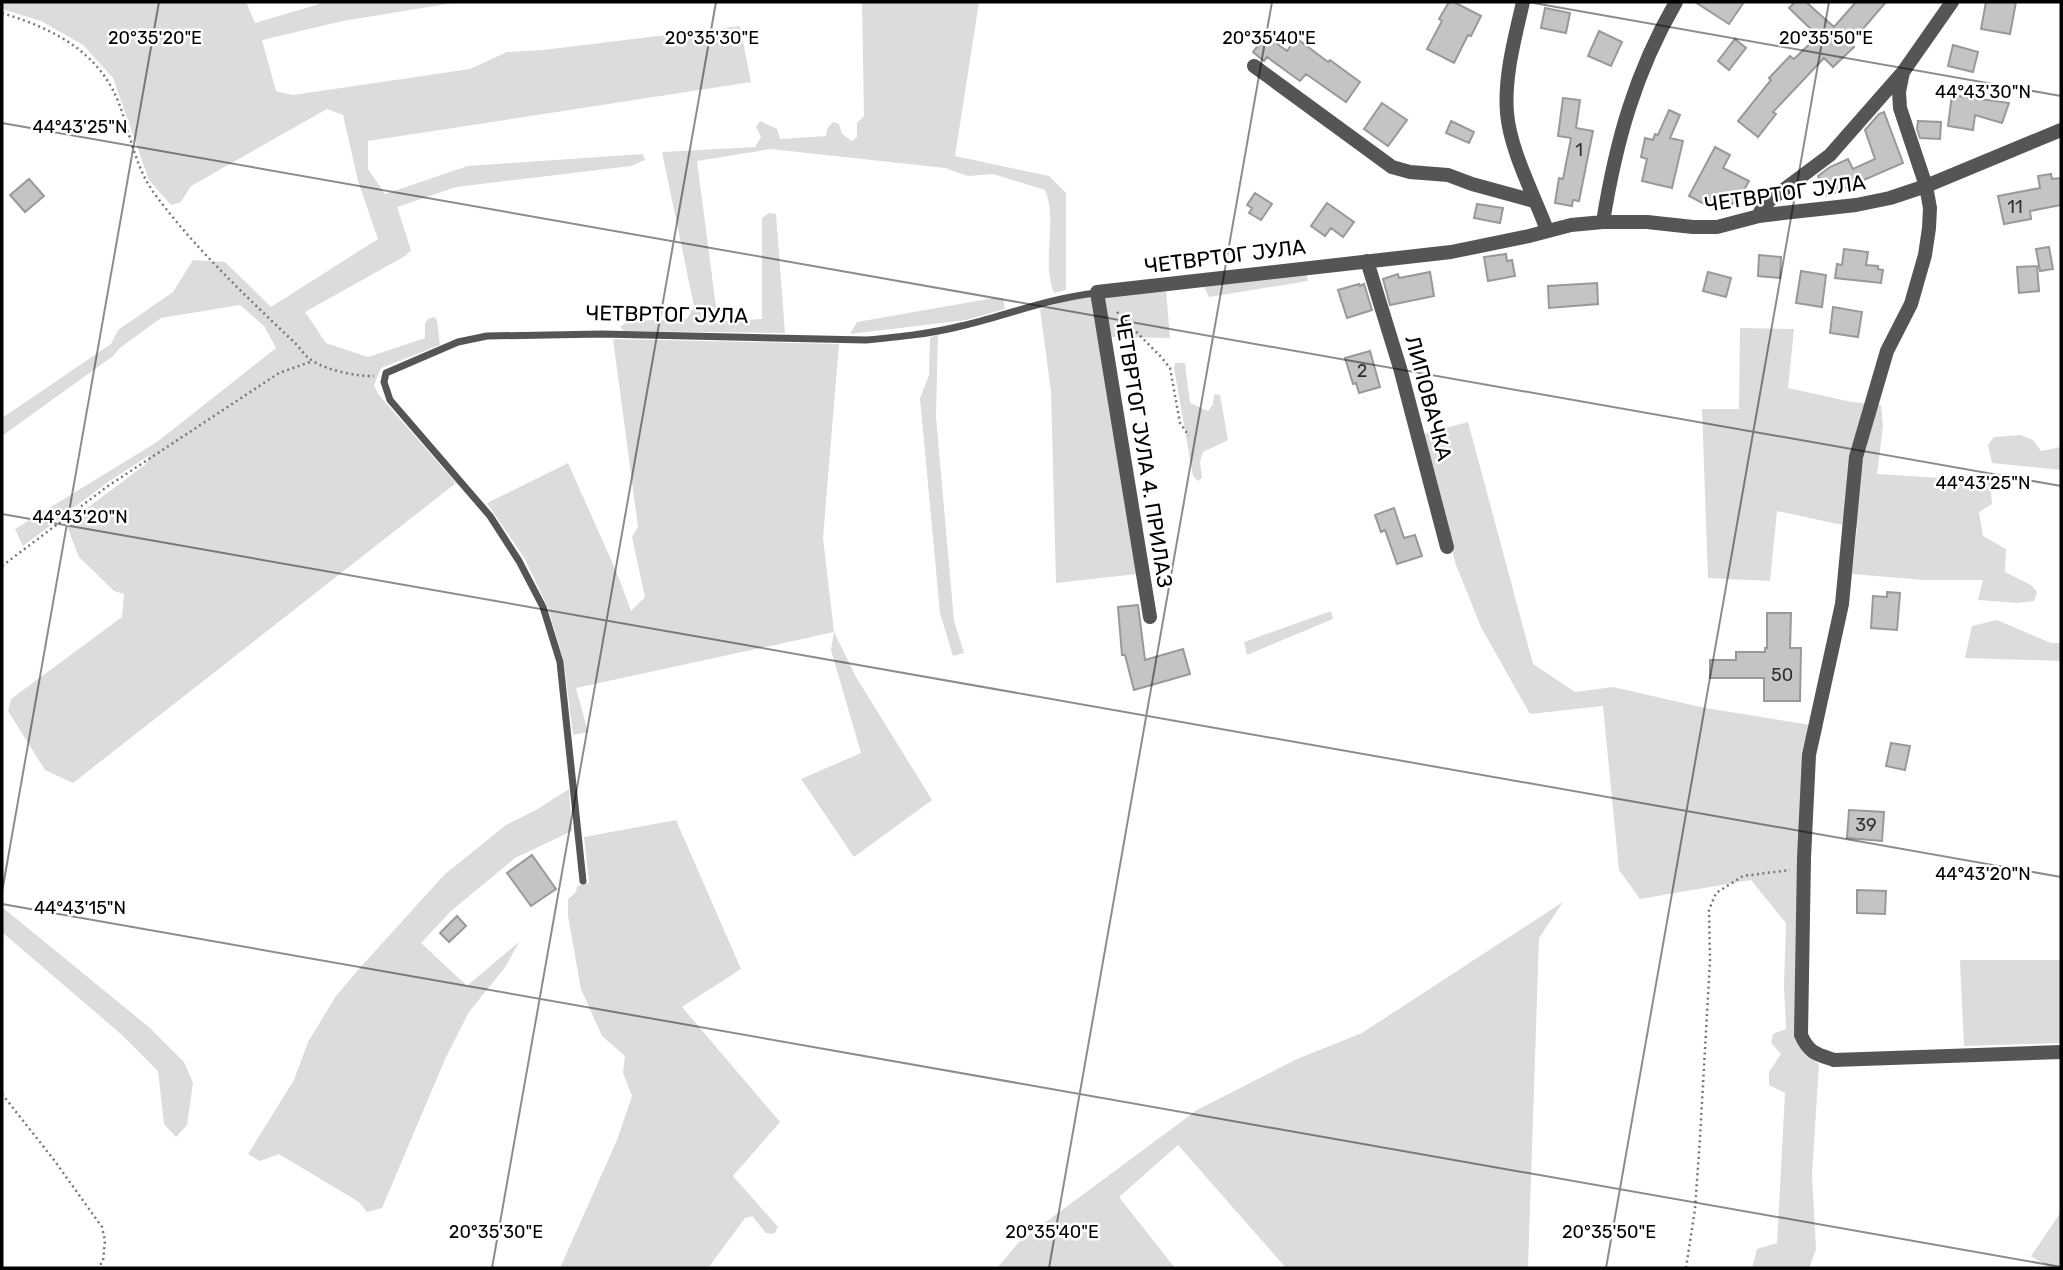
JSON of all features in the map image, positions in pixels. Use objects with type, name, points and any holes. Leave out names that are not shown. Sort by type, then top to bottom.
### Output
[{"type":"street","points":[[1523,2],[1511,54],[1507,114],[1512,140],[1534,201],[1548,230]]},
{"type":"street","points":[[1603,222],[1620,136],[1633,93],[1676,2]]},
{"type":"street","points":[[1759,216],[1770,200],[1830,155],[1903,72],[1952,2]]},
{"type":"street","points":[[1254,66],[1392,167],[1410,172],[1448,175],[1534,201]]},
{"type":"street","points":[[1903,72],[1899,93],[1900,108],[1926,186],[1930,208],[1929,228],[1925,255],[1910,304],[1887,351],[1857,457],[1842,604],[1809,755],[1801,1035],[1807,1048],[1816,1054],[1834,1059],[2061,1052]]},
{"type":"street","name":"ЧЕТВРТОГ ЈУЛА","points":[[1097,292],[1451,252],[1548,230],[1603,222],[1717,227],[1759,216],[1856,205],[1890,198],[1926,186],[2061,130]]},
{"type":"street","name":"ЛИПОВАЧКА","points":[[1367,261],[1400,368],[1447,547]]},
{"type":"street","name":"ЧЕТВРТОГ ЈУЛА 4. ПРИЛАЗ","points":[[1097,292],[1150,617]]},
{"type":"lane","name":"ЧЕТВРТОГ ЈУЛА","points":[[386,373],[458,342],[487,336],[602,334],[866,340],[951,328],[1068,296],[1097,292]]},
{"type":"lane","points":[[386,373],[384,382],[390,400],[490,516],[519,561],[543,607],[560,662],[583,881]]},
{"type":"path","points":[[2,13],[50,31],[80,49],[90,59],[120,106],[134,153],[154,194],[212,260],[313,361],[363,376],[386,373]]},
{"type":"path","points":[[1116,311],[1170,368],[1180,423],[1189,436]]},
{"type":"path","points":[[2,566],[108,486],[268,380],[279,373],[313,361]]},
{"type":"path","points":[[1686,1268],[1695,1209],[1700,1138],[1710,961],[1709,910],[1716,893],[1743,876],[1804,868]]},
{"type":"path","points":[[2,1094],[102,1227],[106,1241],[103,1261],[98,1268]]},
{"type":"shaded area","points":[[2,2],[246,2],[255,23],[326,2],[459,2],[343,21],[262,40],[276,91],[293,95],[470,69],[507,52],[740,26],[751,82],[368,141],[368,169],[385,194],[468,166],[643,154],[645,160],[631,166],[456,187],[397,207],[411,250],[405,256],[305,312],[326,343],[368,357],[425,338],[425,323],[434,317],[437,320],[440,345],[381,368],[374,385],[378,394],[456,483],[73,783],[45,770],[8,711],[11,699],[122,617],[124,594],[114,591],[79,557],[66,524],[146,464],[150,455],[108,482],[23,546],[15,529],[157,442],[276,348],[264,326],[240,305],[161,318],[2,436],[2,418],[111,344],[118,330],[173,292],[193,260],[225,262],[271,307],[378,239],[358,181],[343,115],[327,109],[191,186],[181,202],[171,205],[149,180],[113,78],[83,45],[41,21],[2,9]]},
{"type":"shaded area","points":[[862,2],[979,2],[955,156],[1049,176],[1066,193],[1066,290],[1054,293],[1050,281],[1050,215],[1045,190],[993,174],[968,176],[945,168],[771,149],[697,161],[718,322],[762,319],[762,218],[769,213],[776,214],[785,333],[624,331],[620,327],[629,321],[687,319],[694,306],[662,152],[755,147],[761,137],[756,127],[760,121],[777,129],[780,139],[826,136],[827,129],[833,122],[839,124],[842,134],[852,141],[857,137],[857,123],[864,116]]},
{"type":"shaded area","points":[[1306,272],[1308,281],[1209,297],[1204,287]]},
{"type":"shaded area","points":[[1166,290],[1170,338],[1111,337],[1103,297]]},
{"type":"shaded area","points":[[994,298],[1003,299],[1005,309],[966,320],[850,334],[857,322]]},
{"type":"shaded area","points":[[1091,298],[1137,574],[1056,583],[1051,391],[1040,309],[1072,299]]},
{"type":"shaded area","points":[[1740,328],[1794,329],[1788,388],[1852,402],[1881,405],[1883,426],[1877,474],[1990,481],[1992,504],[1979,512],[1983,536],[2006,549],[2005,572],[2031,585],[2037,592],[2034,601],[2017,603],[1978,600],[1983,580],[1924,580],[1852,574],[1857,528],[1777,511],[1770,581],[1708,578],[1702,409],[1739,409]]},
{"type":"shaded area","points":[[938,335],[936,417],[954,621],[964,653],[953,656],[940,613],[920,398],[929,375],[930,337]]},
{"type":"shaded area","points":[[613,339],[839,344],[823,538],[834,632],[576,688],[588,732],[573,735],[564,662],[548,608],[525,559],[487,503],[568,463],[631,611],[645,597],[632,537],[638,527]]},
{"type":"shaded area","points":[[1175,363],[1185,363],[1190,403],[1208,411],[1213,404],[1214,394],[1220,395],[1228,440],[1203,452],[1200,462],[1202,478],[1198,481],[1193,476]]},
{"type":"shaded area","points":[[1468,422],[1533,664],[1575,692],[1613,687],[1705,708],[1823,727],[1815,756],[1803,1052],[1819,1064],[1812,1175],[1816,1249],[1809,1268],[1752,1268],[1757,1249],[1777,1243],[1785,1093],[1769,1085],[1769,1072],[1781,1054],[1771,1043],[1773,1034],[1786,1029],[1786,923],[1751,880],[1640,899],[1619,870],[1603,706],[1530,714],[1481,627],[1456,565],[1423,434]]},
{"type":"shaded area","points":[[2020,435],[2033,440],[2041,451],[2061,447],[2061,470],[1992,463],[1988,445],[1994,437]]},
{"type":"shaded area","points":[[1331,611],[1333,619],[1247,655],[1244,642]]},
{"type":"shaded area","points":[[1997,620],[2051,643],[2061,643],[2061,661],[1965,658],[1972,626]]},
{"type":"shaded area","points":[[834,632],[856,677],[932,800],[854,857],[801,779],[861,753],[831,650]]},
{"type":"shaded area","points":[[569,789],[572,831],[515,858],[451,911],[421,943],[467,986],[519,942],[506,966],[469,1012],[446,1057],[382,1208],[367,1212],[359,1202],[279,1154],[260,1161],[248,1154],[294,1080],[308,1042],[336,996],[358,970],[444,875],[506,825]]},
{"type":"shaded area","points":[[676,820],[741,969],[682,1007],[780,1122],[733,1176],[778,1227],[774,1234],[766,1233],[752,1216],[745,1218],[708,1268],[560,1268],[617,1140],[632,1096],[623,1073],[625,1056],[602,1036],[581,989],[568,916],[568,899],[578,886],[589,883],[584,837]]},
{"type":"shaded area","points":[[1563,902],[1539,938],[1528,1268],[1286,1268],[1178,1145],[1119,1197],[1175,1268],[997,1268],[1019,1242],[1197,1110],[1297,1059],[1362,1033]]},
{"type":"shaded area","points":[[2,907],[150,1028],[184,1062],[193,1083],[187,1125],[176,1137],[164,1124],[158,1071],[122,1035],[2,932]]},
{"type":"shaded area","points":[[1960,960],[2061,960],[2061,1043],[1964,1046]]},
{"type":"shaded area","points":[[2061,1212],[2061,1268],[2051,1268],[2031,1256]]},
{"type":"building","points":[[1449,2],[1481,16],[1454,63],[1427,49]]},
{"type":"building","points":[[1695,2],[1744,2],[1729,24]]},
{"type":"building","points":[[1795,2],[1806,2],[1834,27],[1856,2],[1886,2],[1850,44],[1854,47],[1833,67],[1824,58],[1773,112],[1776,114],[1758,137],[1738,121],[1771,80],[1769,78],[1790,56],[1794,59],[1818,36],[1789,8]]},
{"type":"building","points":[[1986,2],[2016,2],[2010,34],[1981,29]]},
{"type":"building","points":[[1545,8],[1570,13],[1566,33],[1541,28]]},
{"type":"building","points":[[1599,31],[1622,42],[1611,66],[1588,56]]},
{"type":"building","points":[[1266,35],[1287,51],[1296,38],[1360,82],[1346,102],[1306,74],[1300,81],[1267,57],[1264,61],[1253,52]]},
{"type":"building","points":[[1735,39],[1746,48],[1729,70],[1718,61]]},
{"type":"building","points":[[1953,45],[1978,52],[1973,72],[1948,66]]},
{"type":"building","points":[[1952,95],[2009,103],[2002,123],[1975,115],[1973,130],[1948,126]]},
{"type":"building","points":[[1563,98],[1580,100],[1576,128],[1593,131],[1579,201],[1573,200],[1572,206],[1555,203],[1571,138],[1558,136]]},
{"type":"building","points":[[1382,103],[1407,120],[1388,146],[1364,129]]},
{"type":"building","points":[[1669,110],[1680,115],[1670,138],[1683,141],[1672,188],[1642,181],[1647,159],[1641,157],[1645,138],[1653,140],[1655,134],[1658,135]]},
{"type":"building","points":[[1884,112],[1903,163],[1827,196],[1818,176],[1848,159],[1853,169],[1875,159],[1865,130]]},
{"type":"building","points":[[1451,121],[1474,132],[1469,143],[1446,133]]},
{"type":"building","points":[[1918,121],[1941,122],[1940,139],[1920,138]]},
{"type":"building","points":[[1715,147],[1730,155],[1723,168],[1749,181],[1730,208],[1720,203],[1716,210],[1689,196]]},
{"type":"building","points":[[2051,174],[2052,179],[2061,178],[2061,205],[2030,211],[2031,219],[2004,224],[1998,196],[2040,188],[2038,176]]},
{"type":"building","points":[[29,179],[44,196],[25,212],[10,195]]},
{"type":"building","points":[[1255,193],[1272,204],[1261,220],[1249,213],[1252,208],[1247,205]]},
{"type":"building","points":[[1327,203],[1354,222],[1343,237],[1331,228],[1325,236],[1311,226]]},
{"type":"building","points":[[1477,204],[1503,208],[1500,223],[1474,218]]},
{"type":"building","points":[[2049,247],[2053,269],[2040,271],[2036,249]]},
{"type":"building","points":[[1844,249],[1868,252],[1866,265],[1878,266],[1878,269],[1883,270],[1881,283],[1835,278],[1837,264],[1842,265]]},
{"type":"building","points":[[1506,254],[1507,261],[1512,260],[1515,276],[1488,281],[1484,257]]},
{"type":"building","points":[[1759,255],[1781,257],[1780,278],[1758,276]]},
{"type":"building","points":[[2037,266],[2039,291],[2019,293],[2017,267]]},
{"type":"building","points":[[1801,271],[1826,275],[1822,307],[1796,303]]},
{"type":"building","points":[[1430,272],[1434,296],[1390,305],[1383,279],[1398,274],[1399,278]]},
{"type":"building","points":[[1708,272],[1731,278],[1726,297],[1703,291]]},
{"type":"building","points":[[1597,283],[1598,304],[1549,308],[1548,286]]},
{"type":"building","points":[[1364,284],[1372,310],[1347,318],[1338,290]]},
{"type":"building","points":[[1833,307],[1862,312],[1858,337],[1830,333]]},
{"type":"building","points":[[1370,351],[1380,387],[1359,393],[1356,383],[1353,384],[1345,358]]},
{"type":"building","points":[[1394,508],[1404,538],[1415,535],[1422,556],[1397,564],[1385,530],[1381,532],[1375,515]]},
{"type":"building","points":[[1887,592],[1900,593],[1897,630],[1871,628],[1873,596],[1887,597]]},
{"type":"building","points":[[1138,605],[1145,660],[1183,649],[1190,674],[1134,690],[1125,655],[1122,655],[1118,607]]},
{"type":"building","points":[[1767,613],[1791,613],[1790,648],[1801,648],[1800,701],[1764,701],[1764,678],[1710,678],[1710,660],[1736,660],[1736,652],[1765,652]]},
{"type":"building","points":[[1891,743],[1910,746],[1905,770],[1886,766]]},
{"type":"building","points":[[1849,810],[1884,812],[1882,841],[1847,838]]},
{"type":"building","points":[[532,855],[556,889],[531,906],[507,873]]},
{"type":"building","points":[[1857,890],[1886,891],[1885,914],[1857,913]]},
{"type":"building","points":[[457,916],[466,926],[449,942],[440,933]]}]
